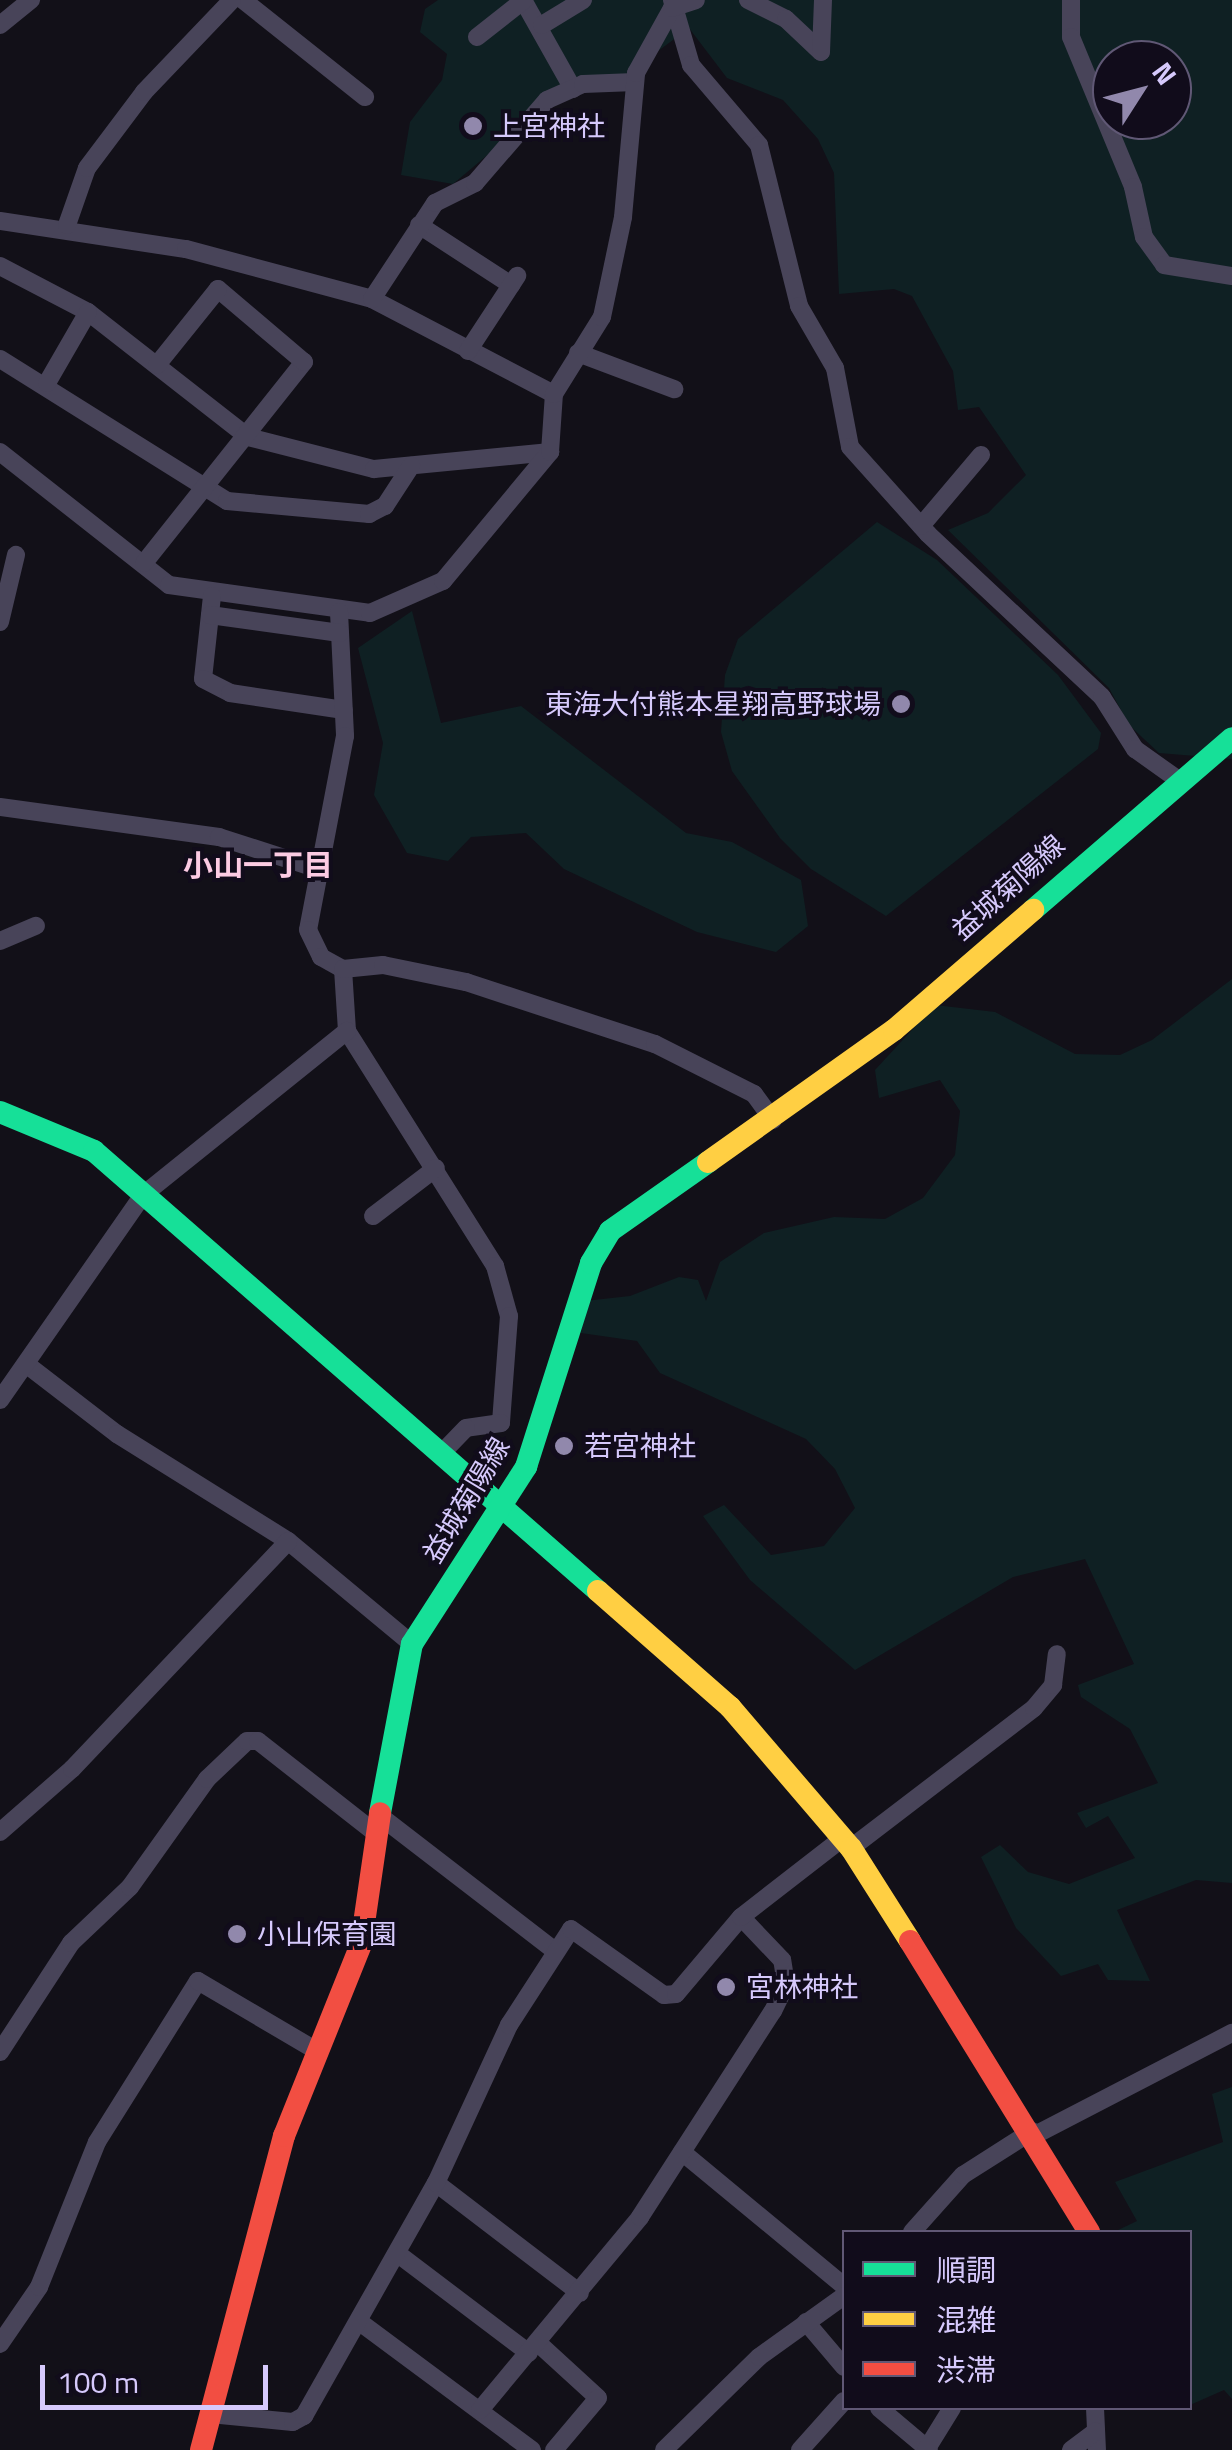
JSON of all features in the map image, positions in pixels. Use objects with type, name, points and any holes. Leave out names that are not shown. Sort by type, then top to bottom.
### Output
[{"type":"main road","name":"益城菊陽線","points":[[201,2450],[284,2136],[315,2050],[361,1944],[412,1644],[526,1466],[592,1263],[610,1231],[633,1207],[773,1120],[894,1030],[1177,779],[1232,738]]},
{"type":"main road","points":[[0,1112],[94,1150],[730,1707],[846,1843],[1033,2133],[1087,2230]]},
{"type":"street","points":[[0,25],[31,0]]},
{"type":"street","points":[[67,226],[87,168],[144,92],[232,0]]},
{"type":"street","points":[[243,0],[365,97]]},
{"type":"street","points":[[477,37],[524,0],[542,25],[573,89]]},
{"type":"street","points":[[542,25],[584,0]]},
{"type":"street","points":[[672,4],[696,0]]},
{"type":"street","points":[[748,0],[786,19],[822,52],[823,0]]},
{"type":"street","points":[[1071,0],[1071,37],[1133,186],[1144,237],[1164,265],[1232,276]]},
{"type":"street","points":[[211,606],[370,612],[444,580],[550,452],[554,394],[602,318],[623,217],[634,82],[672,4]]},
{"type":"street","points":[[672,4],[691,65],[760,145],[800,306],[835,368],[850,446],[921,526],[1102,697],[1134,748],[1177,779]]},
{"type":"street","points":[[372,299],[435,203],[474,182],[517,142],[546,100],[573,89],[634,82]]},
{"type":"street","points":[[0,220],[67,226],[372,299],[554,394]]},
{"type":"street","points":[[420,225],[514,280],[468,351]]},
{"type":"street","points":[[0,266],[88,312],[248,437],[374,469],[550,452]]},
{"type":"street","points":[[144,564],[204,494],[304,362],[218,288],[157,365]]},
{"type":"street","points":[[47,383],[88,312]]},
{"type":"street","points":[[578,353],[674,389]]},
{"type":"street","points":[[1,361],[47,383],[204,494],[369,514],[386,506],[411,466]]},
{"type":"street","points":[[0,452],[169,585],[211,606],[340,633]]},
{"type":"street","points":[[921,526],[980,455]]},
{"type":"street","points":[[0,622],[16,556]]},
{"type":"street","points":[[211,606],[202,679],[230,693],[344,710]]},
{"type":"street","points":[[339,612],[345,736],[315,868],[308,930],[321,958],[343,969],[383,965],[466,982],[654,1044],[754,1094],[773,1120]]},
{"type":"street","points":[[0,807],[218,837],[315,868]]},
{"type":"street","points":[[0,940],[36,926]]},
{"type":"street","points":[[343,969],[347,1031],[496,1266],[509,1316],[501,1424],[466,1428],[443,1452]]},
{"type":"street","points":[[0,1400],[144,1195],[347,1031]]},
{"type":"street","points":[[373,1216],[436,1168]]},
{"type":"street","points":[[26,1364],[116,1434],[288,1541],[412,1644]]},
{"type":"street","points":[[0,1832],[72,1769],[288,1541]]},
{"type":"street","points":[[210,2414],[293,2422],[304,2416],[361,2323],[436,2183],[553,1950],[571,1929],[664,1995],[676,1994],[741,1917],[1034,1708],[1053,1685],[1057,1654]]},
{"type":"street","points":[[0,2052],[71,1943],[130,1887],[206,1779],[247,1741],[258,1741],[553,1950]]},
{"type":"street","points":[[480,2410],[580,2293],[682,2152],[786,1984],[782,1960],[741,1917]]},
{"type":"street","points":[[0,2344],[40,2287],[97,2142],[198,1981],[315,2050]]},
{"type":"street","points":[[914,2230],[963,2175],[1033,2133],[1232,2033]]},
{"type":"street","points":[[682,2152],[842,2284]]},
{"type":"street","points":[[436,2183],[580,2293]]},
{"type":"street","points":[[398,2254],[598,2398],[554,2450]]},
{"type":"street","points":[[664,2450],[806,2322],[842,2297]]},
{"type":"street","points":[[806,2322],[842,2365]]},
{"type":"street","points":[[361,2323],[532,2450]]},
{"type":"street","points":[[800,2450],[842,2403]]},
{"type":"street","points":[[881,2410],[927,2450],[951,2410]]},
{"type":"street","points":[[1071,2450],[1096,2441],[1095,2410]]},
{"type":"shaded area","points":[[438,0],[1232,0],[1232,759],[1159,753],[1129,725],[1109,688],[948,530],[988,513],[1026,475],[979,407],[958,410],[953,371],[912,296],[894,289],[839,294],[834,173],[818,139],[783,100],[727,78],[689,28],[626,75],[580,77],[453,184],[401,175],[410,122],[442,80],[447,54],[420,32],[425,9]]},
{"type":"shaded area","name":"東海大付熊本星翔高野球場","points":[[877,522],[937,560],[1058,675],[1101,733],[1098,749],[886,916],[811,869],[780,838],[732,771],[721,732],[725,675],[738,639]]},
{"type":"shaded area","points":[[412,611],[441,723],[521,706],[686,833],[732,842],[801,880],[808,926],[776,952],[697,932],[564,869],[526,833],[471,837],[448,861],[407,853],[374,795],[383,743],[358,648]]},
{"type":"shaded area","points":[[1232,979],[1232,1883],[1196,1880],[1117,1910],[1150,1981],[1108,1980],[1098,1964],[1061,1976],[1016,1928],[981,1857],[1000,1845],[1028,1872],[1069,1884],[1135,1858],[1108,1816],[1086,1828],[1077,1813],[1158,1783],[1130,1729],[1081,1697],[1078,1685],[1134,1664],[1085,1559],[1013,1577],[855,1670],[750,1580],[703,1516],[724,1505],[771,1555],[824,1546],[855,1508],[835,1469],[806,1439],[660,1373],[637,1341],[581,1333],[585,1301],[630,1296],[679,1277],[698,1280],[706,1301],[720,1262],[764,1233],[834,1217],[885,1219],[923,1198],[955,1155],[960,1111],[940,1080],[879,1098],[875,1070],[935,1005],[995,1012],[1075,1054],[1120,1055],[1152,1040]]},
{"type":"shaded area","points":[[1232,2087],[1232,2399],[1224,2390],[1192,2404],[1192,2230],[1118,2230],[1137,2221],[1115,2182],[1223,2142],[1212,2094]]},
{"type":"traffic: fast","points":[[1033,910],[1232,738]]},
{"type":"traffic: fast","points":[[0,1112],[94,1151],[598,1591]]},
{"type":"traffic: fast","points":[[380,1813],[412,1644],[526,1467],[591,1263],[610,1231],[708,1162]]},
{"type":"traffic: slow","points":[[708,1162],[894,1030],[1033,910]]},
{"type":"traffic: slow","points":[[598,1591],[730,1707],[851,1848],[910,1941]]},
{"type":"traffic: jam","points":[[201,2450],[284,2136],[361,1944],[380,1813]]},
{"type":"traffic: jam","points":[[910,1941],[1088,2230]]},
{"type":"place","name":"上宮神社","points":[[473,126]]},
{"type":"place","name":"東海大付熊本星翔高野球場","points":[[901,704]]},
{"type":"place","name":"若宮神社","points":[[564,1446]]},
{"type":"place","name":"小山保育園","points":[[237,1934]]},
{"type":"place","name":"宮林神社","points":[[726,1987]]},
{"type":"district","name":"小山一丁目","points":[[258,865]]}]
